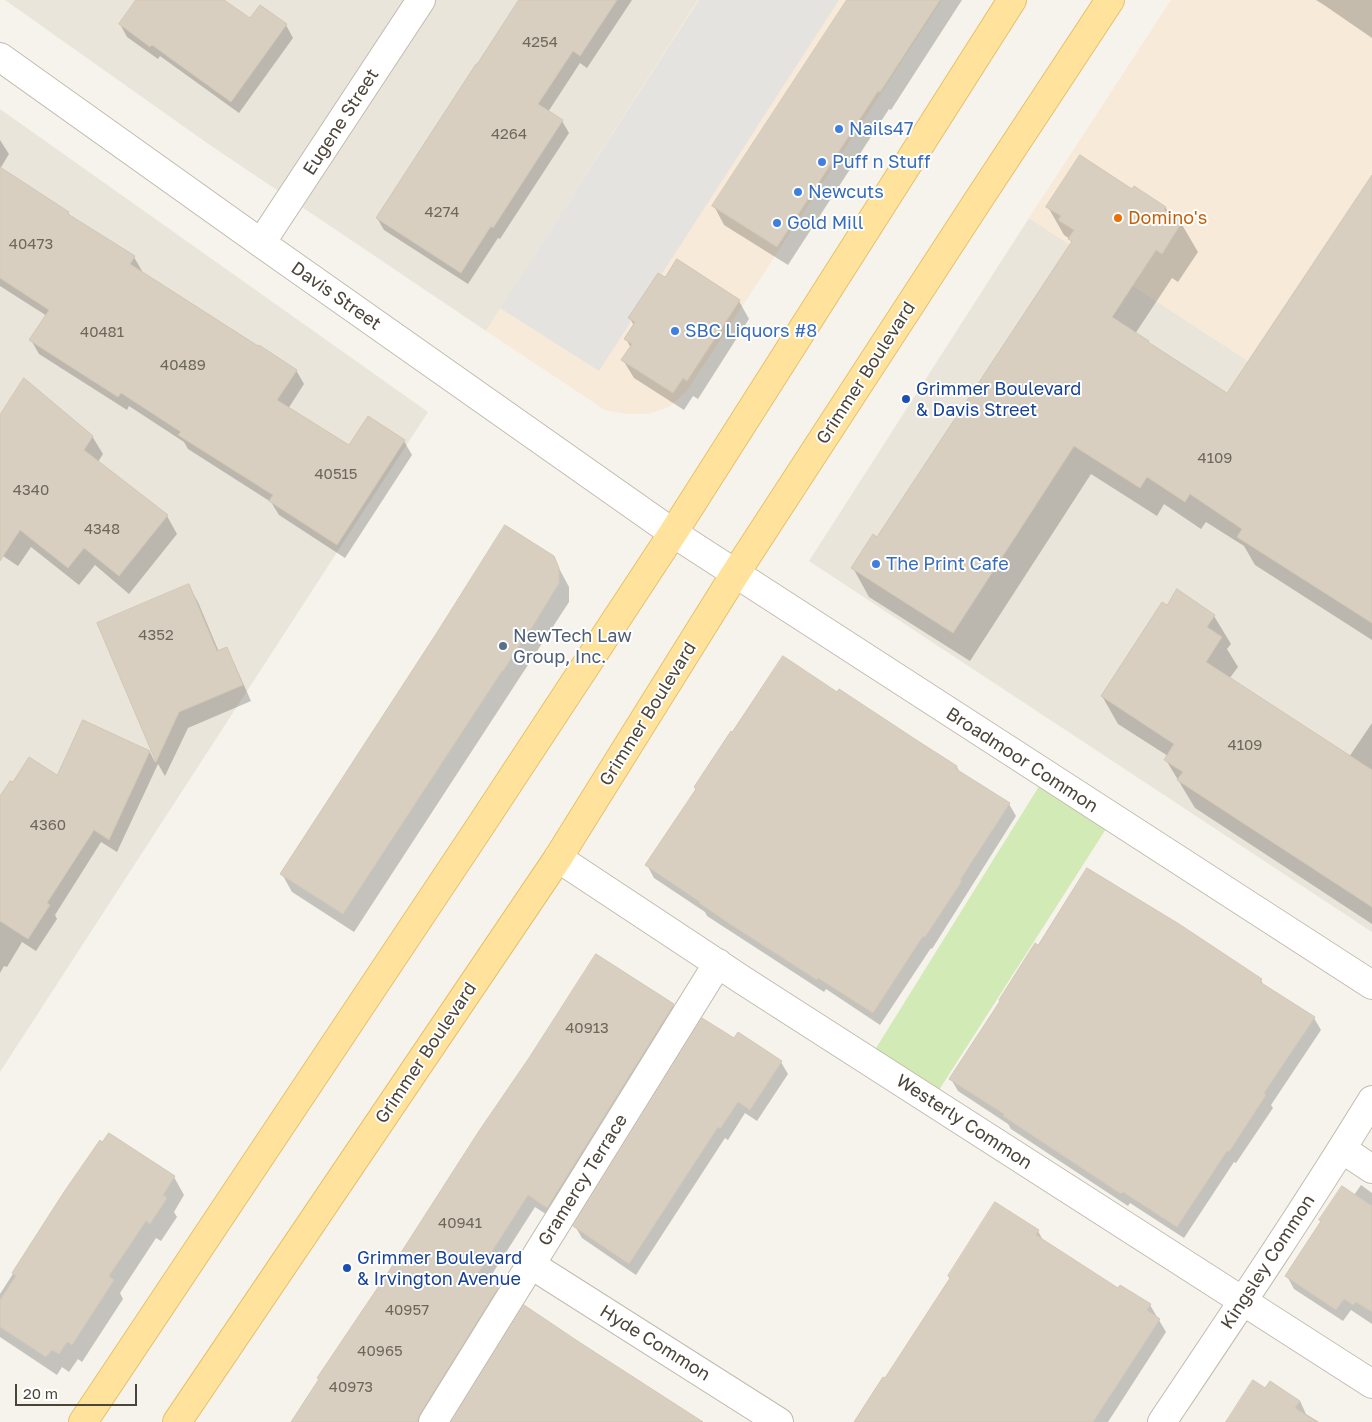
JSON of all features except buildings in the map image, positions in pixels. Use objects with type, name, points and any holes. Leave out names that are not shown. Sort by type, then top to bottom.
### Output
[{"type":"main road","points":[[83,1422],[673,533],[1012,0]]},
{"type":"main road","name":"Grimmer Boulevard","points":[[178,1422],[558,858],[736,574],[1110,0]]},
{"type":"street","name":"Eugene Street","points":[[261,243],[421,0]]},
{"type":"street","name":"Davis Street","points":[[0,57],[673,533]]},
{"type":"street","name":"Broadmoor Common","points":[[673,533],[1372,985]]},
{"type":"street","name":"Westerly Common","points":[[558,858],[1372,1384]]},
{"type":"street","name":"Gramercy Terrace","points":[[433,1422],[718,963]]},
{"type":"street","name":"Kingsley Common","points":[[1162,1422],[1243,1301],[1372,1100]]},
{"type":"street","points":[[1342,1149],[1372,1169]]},
{"type":"street","name":"Hyde Common","points":[[530,1264],[779,1422]]},
{"type":"shaded area","points":[[5,0],[698,0],[486,331],[207,143]]},
{"type":"shaded area","points":[[698,0],[942,0],[687,391],[669,407],[648,414],[626,414],[605,410],[486,331]]},
{"type":"shaded area","points":[[699,0],[839,0],[599,371],[500,308]]},
{"type":"shaded area","points":[[1171,0],[1372,0],[1372,389],[1349,427],[1029,218]]},
{"type":"shaded area","points":[[0,109],[428,412],[0,1072]]},
{"type":"shaded area","points":[[1029,218],[1348,426],[1372,389],[1372,932],[809,561]]},
{"type":"green space","points":[[1046,775],[1113,818],[932,1101],[868,1061]]},
{"type":"place","name":"Nails47","points":[[839,129]]},
{"type":"place","name":"Puff n Stuff","points":[[822,162]]},
{"type":"place","name":"Newcuts","points":[[798,192]]},
{"type":"place","name":"Domino's","points":[[1118,218]]},
{"type":"place","name":"Gold Mill","points":[[777,223]]},
{"type":"place","name":"SBC Liquors #8","points":[[675,331]]},
{"type":"place","name":"Grimmer Boulevard & Davis Street","points":[[906,399]]},
{"type":"place","name":"The Print Cafe","points":[[876,564]]},
{"type":"place","name":"NewTech Law Group, Inc.","points":[[503,646]]},
{"type":"place","name":"Grimmer Boulevard & Irvington Avenue","points":[[347,1268]]}]
